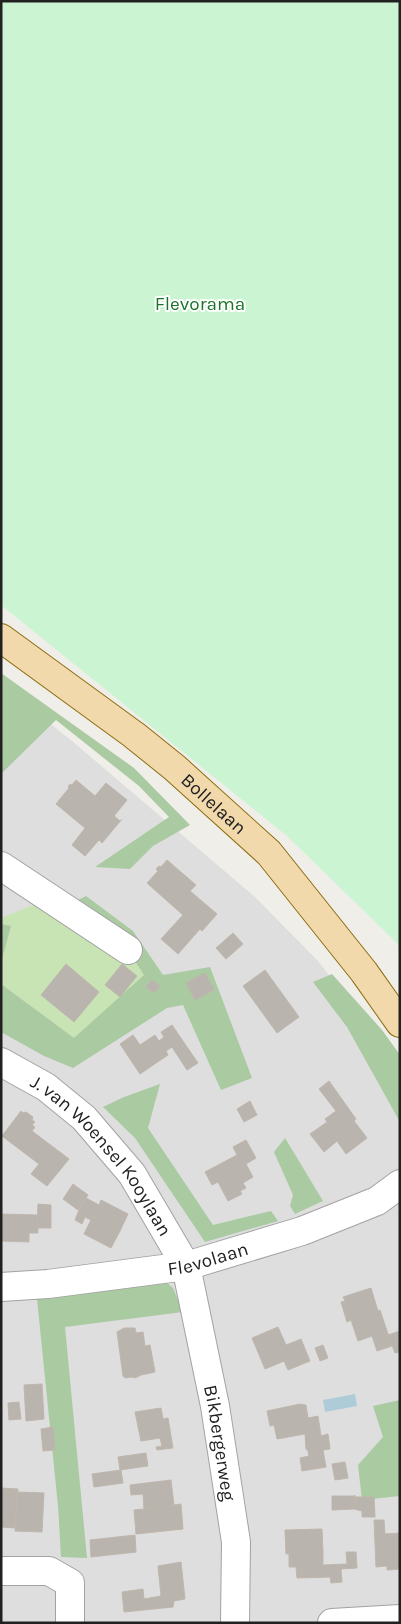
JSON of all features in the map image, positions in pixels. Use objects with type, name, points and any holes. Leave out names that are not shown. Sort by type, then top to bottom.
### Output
[{"type":"main road","name":"Bollelaan","points":[[1,638],[134,735],[175,768],[269,853],[396,1015]]},
{"type":"street","points":[[3,871],[128,950]]},
{"type":"street","name":"J. van Woensel Kooylaan","points":[[1,1062],[46,1086],[84,1118],[132,1174],[186,1266]]},
{"type":"street","name":"Flevolaan","points":[[1,1287],[48,1284],[186,1266],[302,1231],[377,1201],[400,1184]]},
{"type":"street","name":"Bikbergerweg","points":[[186,1266],[215,1406],[236,1542],[235,1623]]},
{"type":"street","points":[[1,1571],[49,1571],[70,1583],[70,1623]]},
{"type":"street","points":[[332,1623],[400,1619]]},
{"type":"shaded area","points":[[1,685],[72,741],[255,897],[318,961],[359,1014],[400,1088],[400,1623],[1,1623]]},
{"type":"green space","name":"Flevorama","points":[[1,1],[400,1],[400,946],[287,836],[1,605]]},
{"type":"green space","points":[[1,673],[134,768],[190,825],[153,846],[130,869],[95,867],[169,817],[139,786],[56,720],[1,774]]},
{"type":"green space","points":[[86,896],[133,931],[163,975],[210,967],[252,1078],[221,1090],[183,1005],[167,1008],[73,1068],[44,1056],[1,1032],[1,984],[74,1038],[144,975],[128,950],[68,905]]},
{"type":"green space","points":[[41,902],[128,950],[145,974],[74,1039],[1,984],[1,963],[11,927],[1,924],[1,918]]},
{"type":"green space","points":[[1,924],[11,926],[1,963]]},
{"type":"green space","points":[[332,974],[382,1030],[400,1055],[400,1122],[347,1027],[313,982]]},
{"type":"green space","points":[[160,1084],[148,1128],[213,1225],[271,1211],[278,1221],[205,1242],[135,1138],[103,1107]]},
{"type":"green space","points":[[285,1138],[323,1201],[295,1214],[290,1206],[293,1195],[274,1152]]},
{"type":"green space","points":[[166,1282],[173,1288],[183,1312],[65,1327],[87,1558],[61,1557],[58,1506],[37,1299]]},
{"type":"green space","points":[[400,1400],[400,1496],[362,1500],[358,1465],[383,1437],[373,1406]]},
{"type":"water","points":[[355,1394],[357,1406],[325,1412],[323,1400]]},
{"type":"building","points":[[76,780],[95,796],[106,783],[127,800],[114,816],[120,821],[122,819],[102,843],[99,840],[85,856],[72,845],[85,828],[56,804],[70,784],[72,785]]},
{"type":"building","points":[[167,860],[196,885],[190,891],[217,914],[202,931],[200,929],[178,954],[161,939],[183,915],[147,883],[158,871],[156,869],[159,866],[161,867]]},
{"type":"building","points":[[233,933],[243,944],[226,959],[216,948]]},
{"type":"building","points":[[66,964],[99,992],[74,1022],[41,995]]},
{"type":"building","points":[[122,964],[137,976],[120,997],[105,985]]},
{"type":"building","points":[[265,970],[299,1017],[277,1033],[243,986]]},
{"type":"building","points":[[205,973],[214,990],[195,1000],[186,983]]},
{"type":"building","points":[[152,980],[160,986],[154,993],[146,987]]},
{"type":"building","points":[[172,1025],[198,1063],[187,1070],[172,1047],[166,1051],[168,1055],[140,1074],[120,1044],[133,1035],[140,1045],[155,1035],[159,1041],[164,1037],[161,1032]]},
{"type":"building","points":[[329,1081],[367,1138],[346,1154],[337,1141],[324,1152],[310,1134],[327,1122],[325,1119],[336,1111],[319,1089]]},
{"type":"building","points":[[250,1101],[257,1115],[244,1122],[237,1109]]},
{"type":"building","points":[[21,1111],[33,1117],[32,1120],[35,1122],[32,1125],[35,1127],[32,1131],[69,1159],[47,1186],[31,1174],[39,1164],[2,1136]]},
{"type":"building","points":[[246,1140],[256,1158],[246,1164],[253,1177],[243,1183],[246,1188],[240,1191],[242,1194],[228,1201],[218,1182],[212,1185],[205,1172],[237,1155],[233,1147]]},
{"type":"building","points":[[73,1184],[88,1195],[78,1210],[63,1199]]},
{"type":"building","points":[[86,1198],[99,1205],[101,1200],[128,1214],[120,1231],[79,1210]]},
{"type":"building","points":[[38,1204],[51,1205],[51,1228],[37,1228]]},
{"type":"building","points":[[79,1210],[120,1231],[111,1248],[84,1234],[91,1220],[85,1217],[82,1224],[75,1220]]},
{"type":"building","points":[[1,1214],[37,1215],[38,1233],[29,1233],[29,1242],[1,1241]]},
{"type":"building","points":[[371,1288],[392,1346],[377,1351],[372,1336],[358,1341],[351,1320],[347,1322],[341,1302],[345,1301],[343,1297]]},
{"type":"building","points":[[278,1327],[286,1345],[301,1339],[310,1361],[288,1370],[284,1361],[265,1369],[252,1338]]},
{"type":"building","points":[[124,1328],[135,1328],[136,1333],[143,1332],[145,1346],[150,1345],[155,1372],[135,1378],[125,1378],[123,1376],[117,1332]]},
{"type":"building","points":[[400,1331],[400,1352],[395,1353],[388,1335]]},
{"type":"building","points":[[323,1345],[328,1358],[320,1361],[315,1348]]},
{"type":"building","points":[[42,1384],[44,1419],[26,1421],[24,1385]]},
{"type":"building","points":[[19,1402],[21,1419],[9,1420],[8,1403]]},
{"type":"building","points":[[300,1404],[306,1405],[308,1418],[318,1416],[321,1436],[328,1434],[330,1449],[323,1450],[326,1467],[302,1471],[300,1458],[309,1456],[306,1449],[305,1434],[277,1439],[274,1425],[270,1426],[267,1411]]},
{"type":"building","points":[[161,1408],[163,1419],[168,1418],[173,1448],[157,1450],[156,1447],[162,1446],[160,1438],[141,1441],[135,1412]]},
{"type":"building","points":[[53,1427],[55,1450],[43,1451],[41,1429]]},
{"type":"building","points":[[146,1453],[148,1466],[120,1470],[118,1457]]},
{"type":"building","points":[[345,1462],[348,1478],[335,1480],[332,1464]]},
{"type":"building","points":[[121,1470],[123,1483],[94,1487],[92,1474]]},
{"type":"building","points":[[171,1480],[174,1506],[144,1509],[143,1494],[131,1495],[130,1485]]},
{"type":"building","points":[[1,1488],[18,1489],[15,1528],[1,1527]]},
{"type":"building","points":[[17,1492],[44,1493],[42,1532],[15,1531]]},
{"type":"building","points":[[355,1495],[355,1497],[374,1497],[375,1517],[362,1517],[362,1511],[354,1509]]},
{"type":"building","points":[[332,1496],[354,1496],[354,1509],[332,1510]]},
{"type":"building","points":[[181,1504],[183,1529],[136,1534],[134,1510]]},
{"type":"building","points":[[374,1520],[384,1520],[385,1534],[400,1533],[400,1569],[387,1570],[387,1566],[376,1567]]},
{"type":"building","points":[[322,1529],[323,1552],[286,1554],[285,1530]]},
{"type":"building","points":[[135,1535],[136,1552],[91,1557],[90,1540]]},
{"type":"building","points":[[323,1552],[323,1565],[347,1564],[346,1552],[356,1552],[357,1568],[341,1569],[342,1582],[331,1583],[330,1577],[297,1578],[296,1567],[289,1567],[289,1553]]},
{"type":"building","points":[[181,1562],[185,1599],[174,1601],[173,1607],[124,1612],[122,1592],[143,1589],[144,1599],[161,1596],[158,1566]]}]
